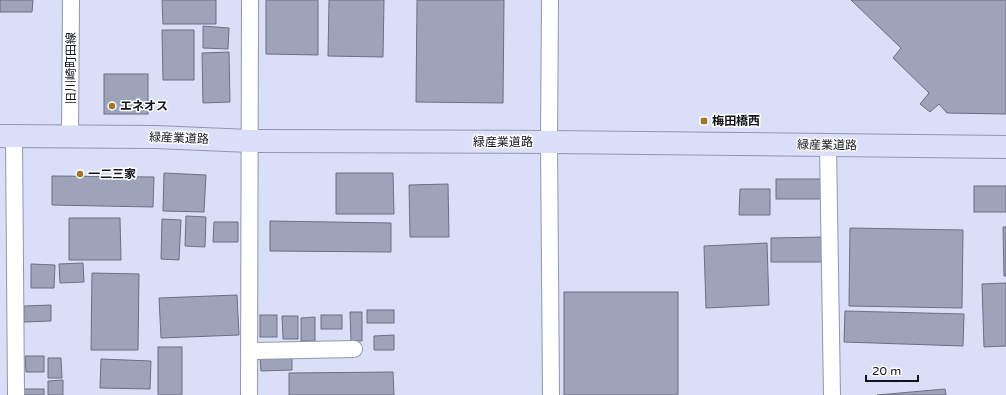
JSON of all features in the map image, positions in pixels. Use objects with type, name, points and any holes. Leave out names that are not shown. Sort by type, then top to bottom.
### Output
[{"type":"street","name":"旧川崎町田線","points":[[70,136],[71,0]]},
{"type":"street","points":[[249,395],[250,0]]},
{"type":"street","points":[[550,0],[549,142],[552,395]]},
{"type":"street","name":"緑産業道路","points":[[7,136],[70,136],[250,141],[549,142],[1006,147]]},
{"type":"street","points":[[7,136],[16,350],[16,395]]},
{"type":"street","points":[[828,145],[832,395]]},
{"type":"street","points":[[249,351],[354,349]]},
{"type":"building","points":[[0,0],[33,0],[32,12],[0,12]]},
{"type":"building","points":[[162,0],[216,0],[216,24],[163,24]]},
{"type":"building","points":[[266,0],[318,0],[318,55],[266,54]]},
{"type":"building","points":[[329,0],[384,0],[383,57],[328,56]]},
{"type":"building","points":[[417,0],[504,0],[503,103],[416,102]]},
{"type":"building","points":[[851,0],[1006,0],[1006,114],[947,113],[939,104],[930,112],[920,104],[929,93],[893,58],[901,48]]},
{"type":"building","points":[[203,26],[229,28],[228,49],[203,48]]},
{"type":"building","points":[[162,30],[194,30],[194,80],[163,80]]},
{"type":"building","points":[[229,52],[230,102],[203,103],[202,53]]},
{"type":"building","points":[[104,74],[148,74],[148,114],[104,114]]},
{"type":"building","points":[[164,173],[206,175],[204,212],[163,211]]},
{"type":"building","points":[[336,173],[393,173],[394,214],[336,214]]},
{"type":"building","points":[[52,176],[154,177],[153,207],[52,205]]},
{"type":"building","points":[[776,179],[823,179],[823,199],[776,199]]},
{"type":"building","points":[[448,184],[449,237],[410,237],[409,185]]},
{"type":"building","points":[[974,186],[1006,186],[1006,212],[974,212]]},
{"type":"building","points":[[740,189],[770,189],[770,215],[739,215]]},
{"type":"building","points":[[186,216],[206,217],[205,247],[185,246]]},
{"type":"building","points":[[69,218],[120,218],[121,260],[69,260]]},
{"type":"building","points":[[162,219],[181,220],[179,260],[161,259]]},
{"type":"building","points":[[270,221],[391,223],[391,252],[270,251]]},
{"type":"building","points":[[214,222],[238,222],[238,242],[213,242]]},
{"type":"building","points":[[1003,227],[1006,227],[1006,276],[1004,276]]},
{"type":"building","points":[[850,228],[963,230],[962,308],[849,306]]},
{"type":"building","points":[[825,237],[825,262],[771,262],[771,238]]},
{"type":"building","points":[[767,243],[769,305],[706,308],[704,246]]},
{"type":"building","points":[[83,263],[84,282],[60,283],[59,264]]},
{"type":"building","points":[[31,264],[55,265],[54,288],[31,288]]},
{"type":"building","points":[[92,273],[139,274],[138,350],[91,350]]},
{"type":"building","points":[[1006,283],[1006,346],[984,347],[982,284]]},
{"type":"building","points":[[564,292],[678,292],[678,395],[564,395]]},
{"type":"building","points":[[237,295],[239,335],[161,338],[159,298]]},
{"type":"building","points":[[51,305],[51,321],[24,322],[24,306]]},
{"type":"building","points":[[367,310],[394,310],[394,323],[367,323]]},
{"type":"building","points":[[845,311],[964,314],[963,346],[844,342]]},
{"type":"building","points":[[350,312],[362,312],[362,341],[351,341]]},
{"type":"building","points":[[260,315],[277,315],[277,337],[260,337]]},
{"type":"building","points":[[321,315],[342,315],[342,329],[321,329]]},
{"type":"building","points":[[282,316],[298,316],[298,339],[283,339]]},
{"type":"building","points":[[315,317],[315,341],[301,341],[301,318]]},
{"type":"building","points":[[394,335],[394,350],[374,350],[374,336]]},
{"type":"building","points":[[158,347],[182,347],[182,395],[158,395]]},
{"type":"building","points":[[25,356],[44,356],[44,372],[26,372]]},
{"type":"building","points":[[292,357],[292,370],[261,371],[260,358]]},
{"type":"building","points":[[48,358],[61,358],[62,378],[48,378]]},
{"type":"building","points":[[101,359],[151,361],[150,389],[100,388]]},
{"type":"building","points":[[393,372],[394,395],[289,395],[289,373]]},
{"type":"building","points":[[63,380],[63,395],[48,395],[48,381]]},
{"type":"building","points":[[23,389],[44,389],[44,395],[23,395]]},
{"type":"building","points":[[945,389],[946,395],[877,395]]},
{"type":"place","name":"エネオス","points":[[112,106]]},
{"type":"place","name":"梅田橋西","points":[[704,121]]},
{"type":"place","name":"一二三家","points":[[80,174]]}]
